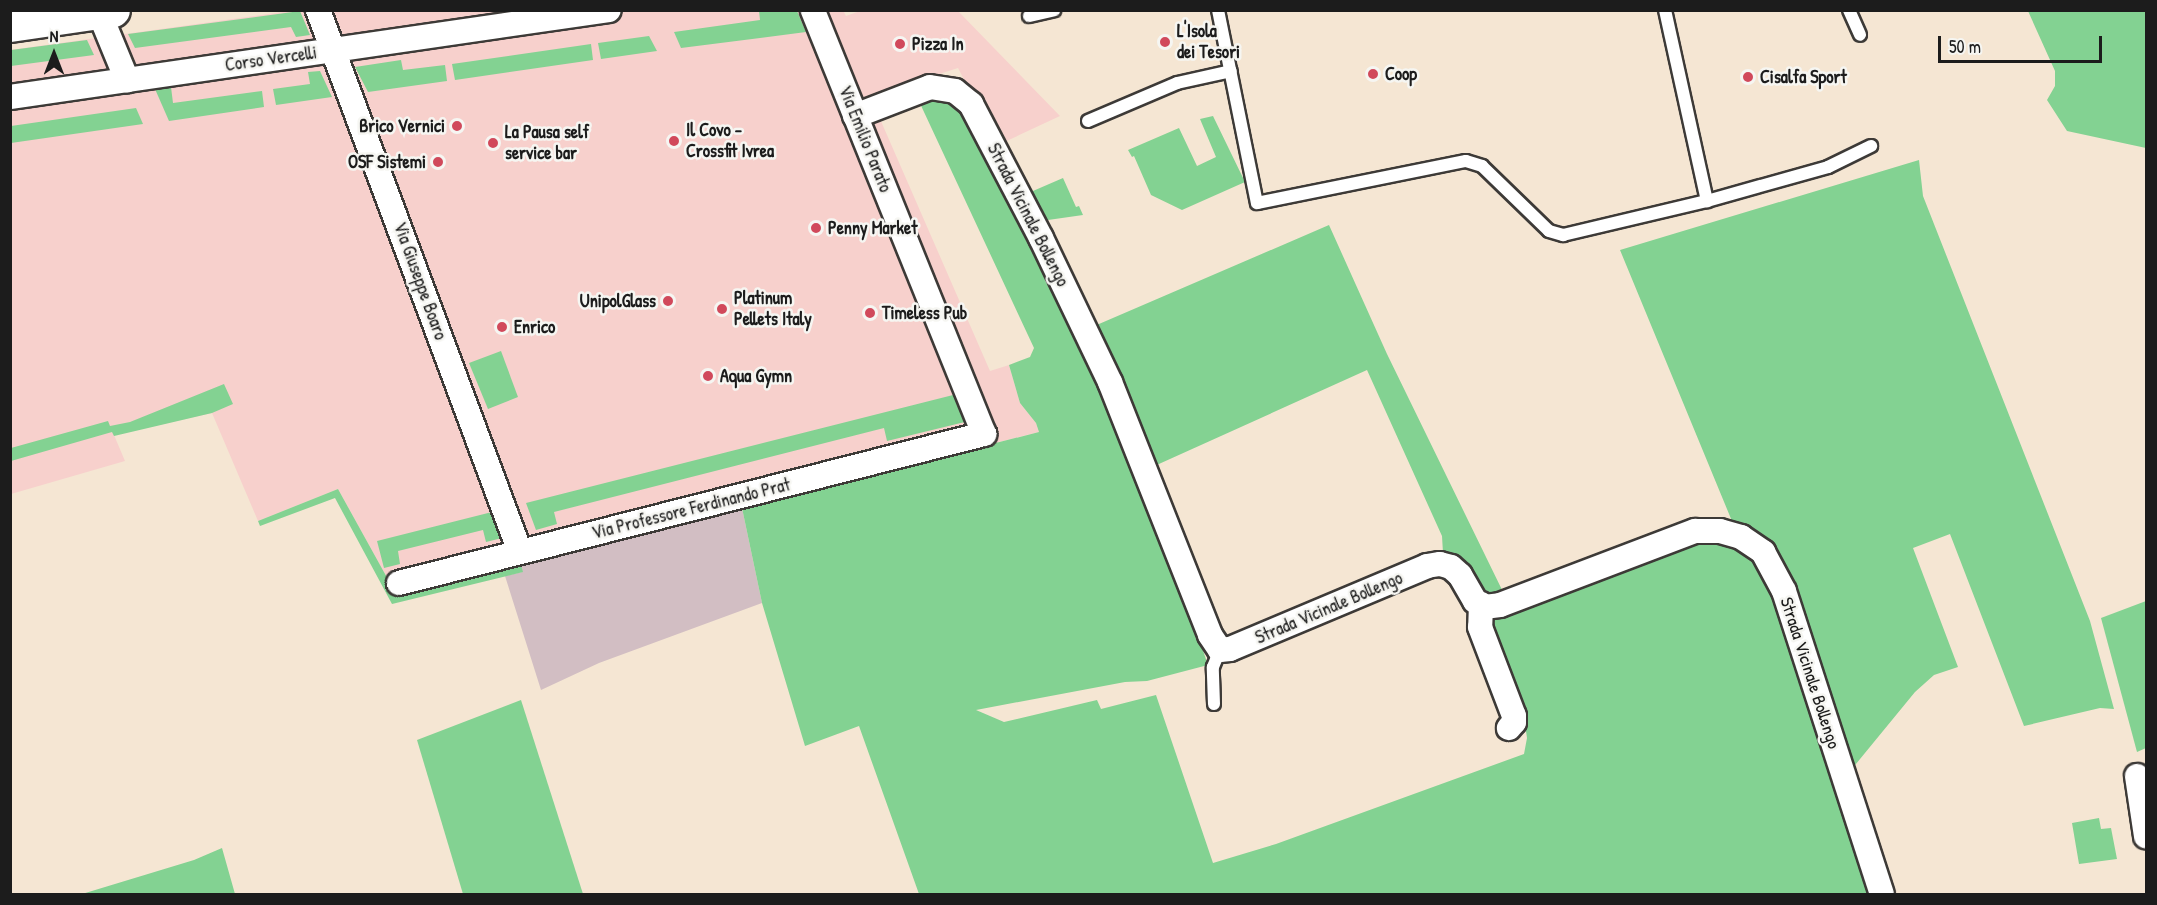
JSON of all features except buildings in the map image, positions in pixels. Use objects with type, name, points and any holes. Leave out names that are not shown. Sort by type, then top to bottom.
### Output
[{"type":"main road","points":[[10,25],[106,11]]},
{"type":"street","name":"Via Giuseppe Boaro","points":[[318,10],[520,552]]},
{"type":"street","name":"Corso Vercelli","points":[[10,97],[333,50],[539,15],[609,10]]},
{"type":"street","name":"Via Emilio Parato","points":[[813,10],[984,434]]},
{"type":"street","points":[[106,11],[128,80]]},
{"type":"street","name":"Strada Vicinale Bollengo","points":[[855,116],[930,87],[956,91],[970,104],[1036,227],[1110,382],[1210,634],[1220,650],[1230,650],[1427,566],[1440,564],[1451,567],[1481,604],[1500,605],[1695,531],[1720,531],[1741,537],[1763,552],[1784,591],[1882,894]]},
{"type":"street","name":"Via Professore Ferdinando Prat","points":[[399,583],[984,434]]},
{"type":"street","points":[[1481,604],[1480,627],[1514,716],[1514,722],[1509,728]]},
{"type":"street","points":[[2137,776],[2146,836]]},
{"type":"lane","points":[[1029,16],[1054,10]]},
{"type":"lane","points":[[1218,10],[1257,203],[1466,161],[1482,166],[1549,231],[1563,236],[1707,201],[1828,167],[1871,146]]},
{"type":"lane","points":[[1665,10],[1707,201]]},
{"type":"lane","points":[[1849,10],[1860,35]]},
{"type":"lane","points":[[1088,121],[1177,83],[1231,71]]},
{"type":"lane","points":[[1214,704],[1212,667],[1220,650]]},
{"type":"shaded area","points":[[298,10],[843,10],[846,16],[863,10],[958,11],[1060,116],[998,145],[958,68],[870,96],[990,371],[1009,365],[1020,403],[1036,423],[1039,432],[395,592],[338,489],[258,521],[212,413],[114,435],[125,461],[11,494],[10,50]]},
{"type":"shaded area","points":[[742,508],[762,603],[599,663],[541,690],[505,576],[522,572],[520,562]]},
{"type":"green space","points":[[300,11],[310,35],[296,37],[291,27],[135,48],[128,34]]},
{"type":"green space","points":[[759,11],[797,11],[806,32],[681,48],[674,32],[760,20]]},
{"type":"green space","points":[[2028,11],[2146,11],[2146,148],[2067,131],[2047,100],[2055,86],[2055,71]]},
{"type":"green space","points":[[649,36],[657,51],[601,59],[598,43]]},
{"type":"green space","points":[[87,40],[94,55],[11,66],[11,50]]},
{"type":"green space","points":[[591,44],[593,60],[455,80],[452,64]]},
{"type":"green space","points":[[401,60],[403,70],[445,65],[447,81],[368,92],[355,67]]},
{"type":"green space","points":[[320,71],[332,97],[276,105],[273,89],[310,84],[308,72]]},
{"type":"green space","points":[[171,87],[173,103],[262,91],[264,107],[169,121],[155,89]]},
{"type":"green space","points":[[917,97],[956,100],[1022,221],[1147,489],[1208,665],[1147,681],[1125,682],[976,710],[1004,722],[1097,700],[1101,709],[1156,695],[1213,863],[1276,844],[1524,754],[1527,738],[1525,724],[1485,618],[1702,535],[1759,555],[1877,894],[919,894],[859,726],[805,746],[762,603],[742,508],[1039,432],[1036,423],[1020,403],[1009,365],[1030,357],[1034,348]]},
{"type":"green space","points":[[136,108],[143,124],[11,143],[11,126]]},
{"type":"green space","points":[[1213,116],[1245,182],[1182,210],[1151,195],[1134,156],[1132,157],[1128,150],[1179,128],[1197,166],[1216,157],[1200,119]]},
{"type":"green space","points":[[1919,160],[1923,196],[2090,621],[2114,709],[2100,708],[2024,726],[1950,534],[1913,548],[1958,667],[1934,675],[1915,692],[1851,770],[1789,576],[1734,526],[1620,250]]},
{"type":"green space","points":[[1063,178],[1076,207],[1079,206],[1083,215],[1041,221],[1026,194]]},
{"type":"green space","points":[[1329,225],[1387,354],[1505,596],[1485,596],[1443,553],[1442,536],[1367,370],[1150,468],[1092,327]]},
{"type":"green space","points":[[501,351],[518,397],[488,409],[469,363]]},
{"type":"green space","points":[[224,384],[233,404],[212,413],[114,436],[112,432],[11,461],[11,448],[108,421],[110,426],[130,422]]},
{"type":"green space","points":[[961,393],[973,420],[887,441],[884,428],[554,512],[557,524],[536,530],[526,503]]},
{"type":"green space","points":[[338,489],[395,592],[520,562],[523,572],[392,604],[335,498],[260,526],[258,521]]},
{"type":"green space","points":[[492,512],[502,538],[486,542],[483,530],[398,551],[400,564],[384,568],[377,541]]},
{"type":"green space","points":[[2146,601],[2146,748],[2137,752],[2101,618]]},
{"type":"green space","points":[[521,700],[583,894],[463,894],[417,740]]},
{"type":"green space","points":[[2099,818],[2101,829],[2111,828],[2117,859],[2079,864],[2072,823]]},
{"type":"green space","points":[[222,848],[235,894],[82,894],[194,860]]},
{"type":"place","name":"L'Isola dei Tesori","points":[[1165,42]]},
{"type":"place","name":"Pizza In","points":[[900,44]]},
{"type":"place","name":"Coop","points":[[1373,74]]},
{"type":"place","name":"Cisalfa Sport","points":[[1748,77]]},
{"type":"place","name":"Brico Vernici","points":[[457,126]]},
{"type":"place","name":"Il Covo - Crossfit Ivrea","points":[[674,141]]},
{"type":"place","name":"La Pausa self service bar","points":[[493,143]]},
{"type":"place","name":"OSF Sistemi","points":[[438,162]]},
{"type":"place","name":"Penny Market","points":[[816,228]]},
{"type":"place","name":"UnipolGlass","points":[[668,301]]},
{"type":"place","name":"Platinum Pellets Italy","points":[[722,309]]},
{"type":"place","name":"Timeless Pub","points":[[870,313]]},
{"type":"place","name":"Enrico","points":[[502,327]]},
{"type":"place","name":"Aqua Gymn","points":[[708,376]]}]
